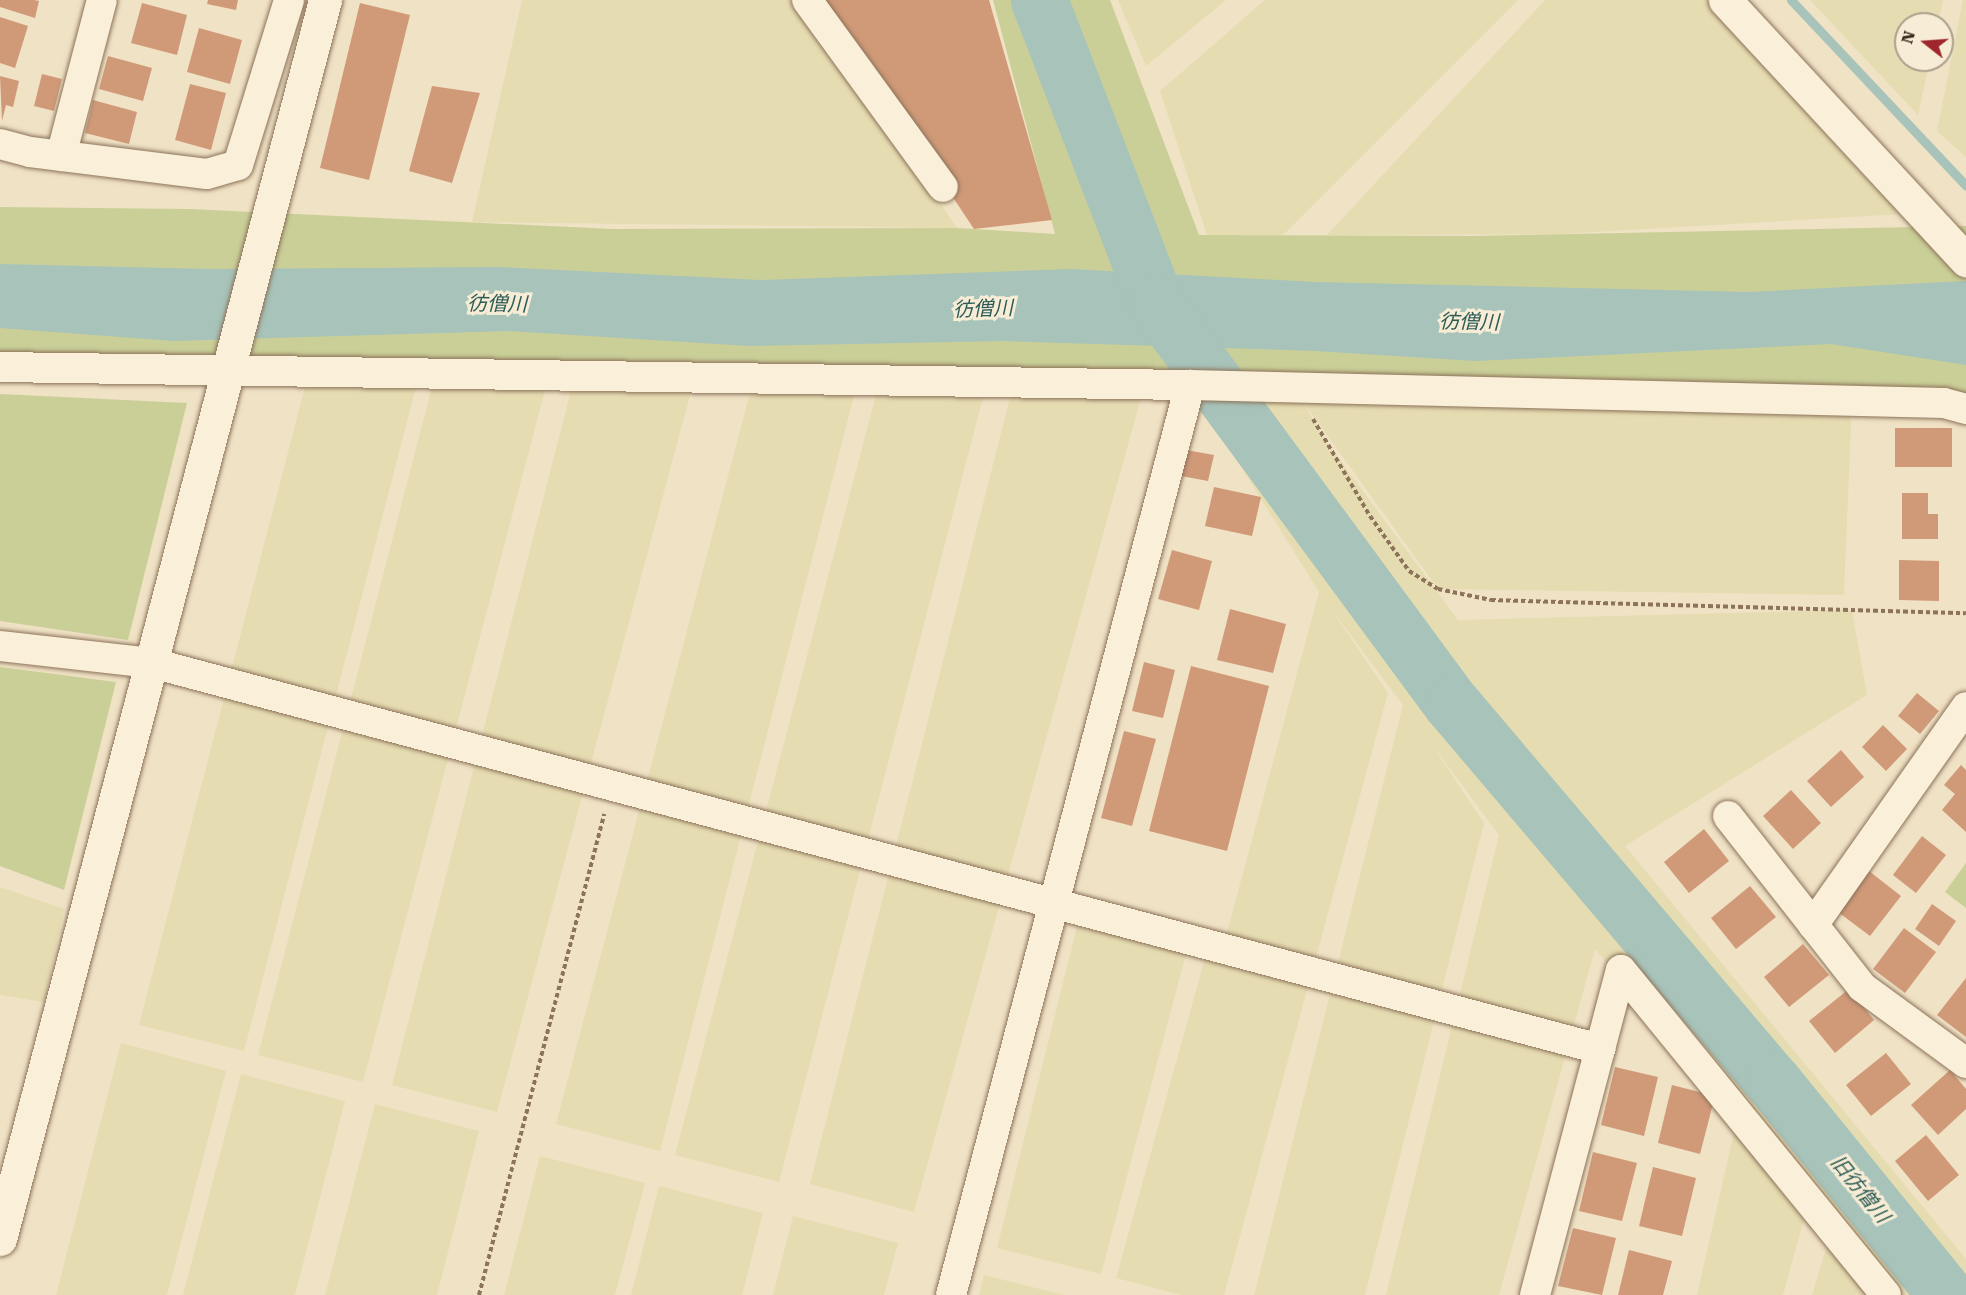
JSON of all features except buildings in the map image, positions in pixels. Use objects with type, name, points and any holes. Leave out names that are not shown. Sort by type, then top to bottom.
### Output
[{"type":"street","points":[[61,156],[102,0]]},
{"type":"street","points":[[0,144],[61,156],[207,174],[238,165],[289,0]]},
{"type":"street","points":[[0,1239],[232,364],[325,0]]},
{"type":"street","points":[[807,0],[943,187]]},
{"type":"street","points":[[1725,0],[1955,249]]},
{"type":"street","points":[[0,368],[232,364],[1944,403],[1966,409]]},
{"type":"street","points":[[951,1295],[1056,903],[1190,385]]},
{"type":"street","points":[[0,646],[152,663],[1600,1049]]},
{"type":"street","points":[[1813,925],[1966,707]]},
{"type":"street","points":[[1728,816],[1862,987],[1966,1063]]},
{"type":"street","points":[[1535,1295],[1621,970],[1886,1295]]},
{"type":"path","points":[[1294,387],[1408,571],[1438,590],[1491,600],[1966,613]]},
{"type":"path","points":[[480,1295],[611,785]]},
{"type":"shaded area","points":[[522,0],[804,0],[957,228],[472,222]]},
{"type":"shaded area","points":[[1118,0],[1226,0],[1146,66]]},
{"type":"shaded area","points":[[1265,0],[1518,0],[1283,235],[1207,235],[1160,91]]},
{"type":"shaded area","points":[[1545,0],[1736,0],[1921,213],[1560,234],[1327,235]]},
{"type":"shaded area","points":[[1810,0],[1943,0],[1940,12],[1894,12],[1894,72],[1927,72],[1918,115]]},
{"type":"shaded area","points":[[1963,0],[1966,0],[1966,157],[1937,131],[1949,72],[1954,72],[1954,45]]},
{"type":"shaded area","points":[[312,360],[416,387],[244,1051],[139,1025]]},
{"type":"shaded area","points":[[549,375],[363,1082],[258,1055],[431,391]]},
{"type":"shaded area","points":[[695,377],[497,1112],[392,1085],[572,387]]},
{"type":"shaded area","points":[[754,378],[858,380],[660,1151],[556,1124]]},
{"type":"shaded area","points":[[880,380],[987,382],[779,1182],[675,1155]]},
{"type":"shaded area","points":[[1014,382],[1145,384],[914,1212],[810,1184]]},
{"type":"shaded area","points":[[1190,385],[1852,401],[1844,595],[1438,589],[1299,396],[1326,441],[1458,620],[1852,610],[1867,695],[1625,846],[1966,1259],[1966,1295],[1812,1295],[1831,1232],[1806,1212],[1783,1295],[1697,1295],[1737,1119],[1595,949],[1499,1295],[1386,1295],[1499,835],[1430,742],[1484,823],[1365,1295],[1254,1295],[1403,705],[1331,609],[1388,693],[1224,1295],[1181,1295],[1116,1278],[1209,944],[1223,947],[1319,592]]},
{"type":"shaded area","points":[[0,887],[64,909],[44,1002],[0,995]]},
{"type":"shaded area","points":[[1081,910],[1190,939],[1101,1274],[997,1248]]},
{"type":"shaded area","points":[[121,1043],[226,1071],[167,1295],[56,1295]]},
{"type":"shaded area","points":[[241,1074],[345,1101],[295,1295],[183,1295]]},
{"type":"shaded area","points":[[375,1104],[479,1131],[437,1295],[325,1295]]},
{"type":"shaded area","points":[[540,1156],[645,1183],[615,1295],[504,1295]]},
{"type":"shaded area","points":[[659,1186],[763,1213],[742,1295],[631,1295]]},
{"type":"shaded area","points":[[793,1216],[898,1243],[884,1295],[773,1295]]},
{"type":"shaded area","points":[[984,1275],[1064,1295],[979,1295]]},
{"type":"green space","points":[[993,0],[1110,0],[1199,235],[1472,236],[1966,226],[1966,397],[1160,384],[661,362],[272,371],[0,367],[0,207],[189,209],[613,229],[957,228],[1055,234]]},
{"type":"green space","points":[[0,394],[187,403],[128,640],[0,621]]},
{"type":"green space","points":[[0,667],[116,682],[64,890],[0,866]]},
{"type":"green space","points":[[1966,863],[1966,908],[1945,892]]},
{"type":"water","name":"彷僧川","points":[[0,264],[210,269],[498,267],[761,280],[1071,269],[1315,282],[1749,292],[1966,281],[1966,365],[1831,344],[1476,361],[1315,351],[1003,341],[749,346],[509,331],[174,341],[0,328]]},
{"type":"waterway","name":"旧彷僧川","points":[[1039,0],[1156,303],[1452,704],[1773,1082],[1946,1295]]},
{"type":"waterway","points":[[1791,0],[1966,186]]}]
